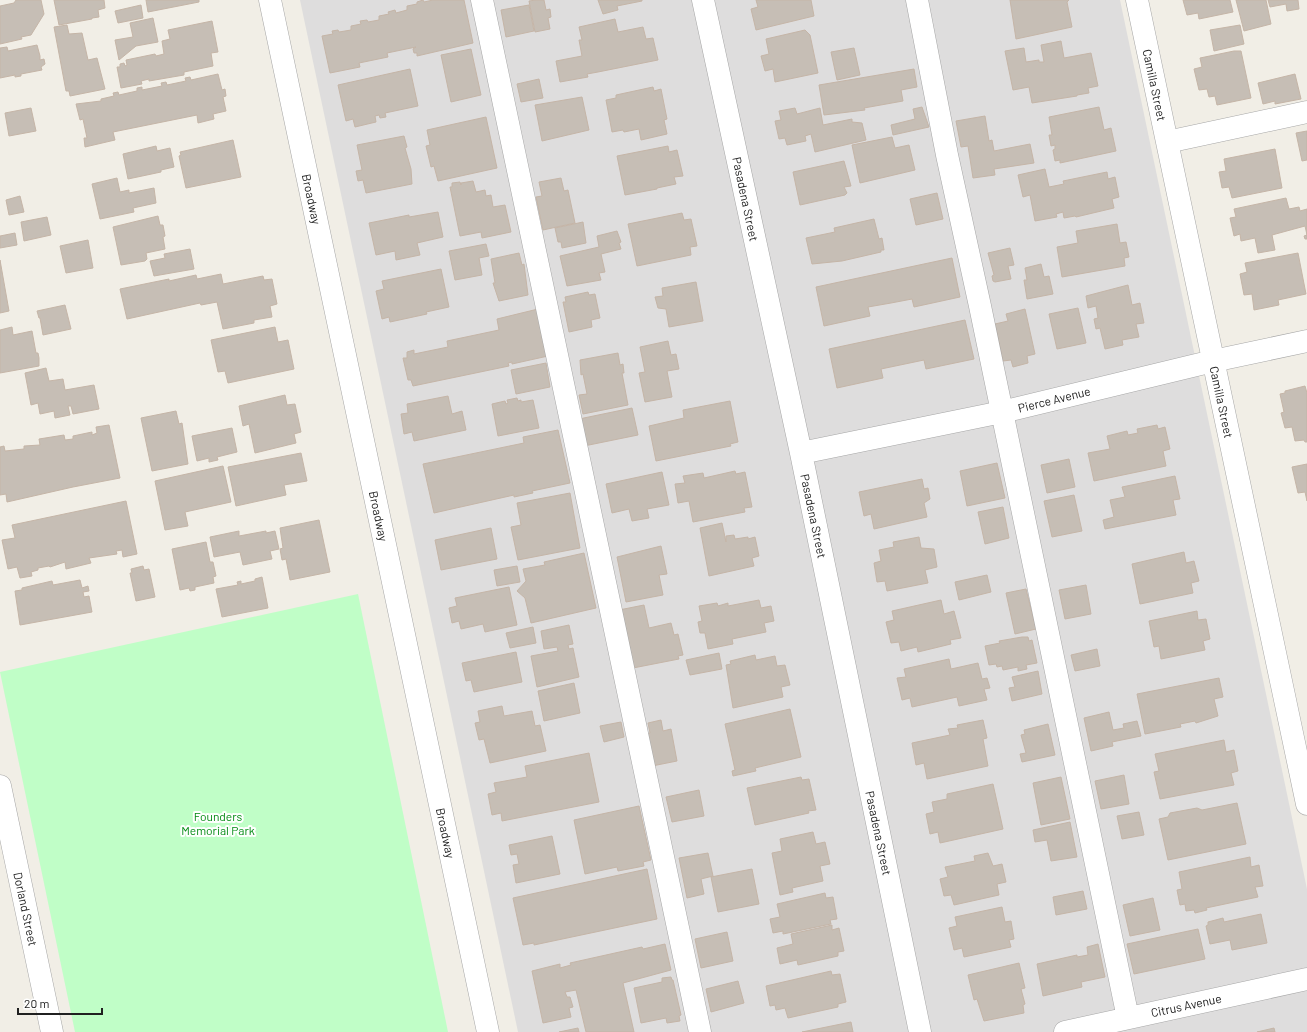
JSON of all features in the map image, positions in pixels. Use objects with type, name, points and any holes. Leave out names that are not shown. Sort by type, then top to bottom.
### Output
[{"type":"street","name":"Broadway","points":[[270,0],[488,1032]]},
{"type":"street","points":[[482,0],[700,1032]]},
{"type":"street","name":"Pasadena Street","points":[[703,0],[801,453],[920,1032]]},
{"type":"street","points":[[917,0],[947,155],[1128,1018]]},
{"type":"street","name":"Camilla Street","points":[[1137,0],[1307,804]]},
{"type":"street","points":[[1167,142],[1307,112]]},
{"type":"street","name":"Pierce Avenue","points":[[801,453],[1002,412],[1214,361],[1307,342]]},
{"type":"street","name":"Dorland Street","points":[[0,786],[52,1032]]},
{"type":"street","name":"Citrus Avenue","points":[[1065,1032],[1307,979]]},
{"type":"shaded area","points":[[300,0],[1120,0],[1307,889],[1307,1032],[518,1032]]},
{"type":"green space","name":"Founders Memorial Park","points":[[358,594],[448,1032],[75,1032],[0,672]]},
{"type":"building","points":[[16,0],[41,0],[44,14],[31,35],[21,37],[22,39],[0,44],[0,6],[14,3]]},
{"type":"building","points":[[54,0],[104,0],[105,8],[98,10],[99,17],[59,25]]},
{"type":"building","points":[[146,0],[199,0],[199,2],[148,12]]},
{"type":"building","points":[[423,0],[424,2],[433,0],[464,0],[473,43],[417,56],[417,53],[414,53],[413,49],[416,47],[387,53],[388,57],[359,63],[360,67],[330,73],[322,36],[333,34],[332,31],[338,30],[339,32],[351,30],[351,26],[361,24],[360,21],[367,20],[368,22],[379,20],[379,16],[389,14],[388,12],[395,10],[396,13],[407,10],[407,6],[417,4],[417,2]]},
{"type":"building","points":[[544,0],[546,10],[550,9],[551,17],[548,18],[550,29],[535,32],[529,1]]},
{"type":"building","points":[[598,0],[642,1],[617,6],[618,10],[603,14]]},
{"type":"building","points":[[756,0],[811,0],[814,16],[756,30],[751,9],[758,7]]},
{"type":"building","points":[[1010,0],[1069,0],[1067,2],[1072,27],[1016,39]]},
{"type":"building","points":[[1183,0],[1230,0],[1233,12],[1199,19],[1198,13],[1187,15]]},
{"type":"building","points":[[1236,0],[1266,0],[1271,24],[1244,31]]},
{"type":"building","points":[[1268,0],[1298,0],[1299,9],[1287,11],[1286,4],[1270,7]]},
{"type":"building","points":[[141,5],[143,18],[118,23],[115,11]]},
{"type":"building","points":[[529,5],[534,31],[506,37],[501,10]]},
{"type":"building","points":[[153,18],[158,42],[136,46],[119,60],[115,40],[133,37],[130,23]]},
{"type":"building","points":[[615,19],[618,32],[643,27],[646,39],[653,38],[658,60],[587,74],[588,77],[560,82],[556,61],[582,56],[579,40],[582,40],[579,27]]},
{"type":"building","points":[[212,21],[218,52],[211,53],[213,66],[184,72],[184,75],[149,81],[149,79],[141,81],[142,84],[121,88],[117,67],[120,67],[120,64],[124,63],[125,66],[127,65],[126,60],[155,54],[156,56],[164,54],[162,41],[170,39],[168,30]]},
{"type":"building","points":[[67,25],[69,34],[82,33],[88,60],[97,58],[105,89],[70,96],[69,91],[66,91],[54,27]]},
{"type":"building","points":[[1240,25],[1244,44],[1214,51],[1210,30]]},
{"type":"building","points":[[805,30],[810,35],[818,73],[775,82],[773,69],[765,71],[761,56],[769,54],[766,39]]},
{"type":"building","points":[[1061,41],[1064,58],[1091,53],[1098,86],[1088,88],[1089,93],[1032,103],[1029,87],[1013,90],[1005,51],[1024,48],[1026,62],[1039,60],[1039,62],[1044,62],[1041,45]]},
{"type":"building","points":[[37,45],[40,60],[44,59],[45,64],[41,67],[42,70],[21,74],[21,76],[15,77],[15,75],[0,78],[0,48],[7,47],[8,51]]},
{"type":"building","points":[[854,48],[860,75],[837,80],[831,52]]},
{"type":"building","points":[[471,49],[481,95],[451,102],[441,55]]},
{"type":"building","points":[[1241,51],[1251,98],[1217,105],[1215,96],[1209,97],[1207,89],[1199,90],[1194,69],[1202,67],[1200,58]]},
{"type":"building","points":[[410,69],[418,106],[385,113],[386,117],[380,118],[379,115],[375,116],[376,122],[355,127],[353,119],[346,121],[338,85]]},
{"type":"building","points":[[914,69],[917,87],[901,90],[903,101],[864,108],[865,110],[824,115],[819,85]]},
{"type":"building","points":[[218,74],[222,90],[225,89],[226,96],[223,97],[226,111],[213,114],[214,119],[198,123],[197,115],[113,132],[115,140],[85,147],[84,138],[87,138],[83,119],[80,120],[76,104],[101,101],[101,99],[114,96],[113,93],[118,92],[119,95],[137,91],[137,88],[142,87],[142,90],[162,86],[161,83],[166,82],[167,85],[186,81],[185,78],[190,77],[191,80]]},
{"type":"building","points":[[1295,74],[1301,99],[1275,104],[1275,101],[1263,104],[1258,83]]},
{"type":"building","points":[[539,79],[543,98],[521,102],[517,84]]},
{"type":"building","points":[[653,87],[654,91],[661,89],[667,119],[664,120],[667,134],[641,140],[639,129],[624,132],[623,130],[612,132],[606,100],[616,98],[616,95]]},
{"type":"building","points":[[582,97],[589,130],[542,141],[535,105]]},
{"type":"building","points":[[922,107],[929,127],[893,135],[891,125],[915,119],[913,109]]},
{"type":"building","points":[[1099,107],[1104,130],[1111,128],[1116,151],[1060,163],[1060,160],[1055,161],[1053,150],[1055,149],[1055,145],[1051,146],[1049,135],[1052,135],[1049,117]]},
{"type":"building","points":[[31,108],[36,131],[9,136],[5,113]]},
{"type":"building","points":[[795,108],[797,114],[820,108],[823,125],[852,119],[852,122],[862,123],[866,140],[815,152],[811,134],[805,136],[806,141],[787,145],[785,138],[779,139],[775,121],[781,120],[779,111]]},
{"type":"building","points":[[985,116],[989,141],[992,140],[994,151],[1030,144],[1034,163],[994,169],[995,175],[973,178],[968,146],[961,147],[956,121]]},
{"type":"building","points":[[486,117],[497,168],[438,181],[434,166],[431,167],[426,146],[430,145],[427,130]]},
{"type":"building","points":[[1307,131],[1307,160],[1302,161],[1296,133]]},
{"type":"building","points":[[404,136],[407,147],[405,148],[411,169],[412,184],[366,193],[363,180],[358,181],[356,171],[362,170],[357,145]]},
{"type":"building","points":[[892,137],[895,148],[909,145],[915,170],[860,183],[852,145]]},
{"type":"building","points":[[233,140],[241,177],[186,188],[179,156],[181,155],[180,152]]},
{"type":"building","points":[[156,146],[157,151],[170,148],[174,167],[161,170],[161,172],[128,179],[123,154]]},
{"type":"building","points":[[668,146],[669,152],[677,150],[683,176],[674,177],[676,184],[625,195],[617,156]]},
{"type":"building","points":[[1275,149],[1282,188],[1232,198],[1229,187],[1222,188],[1219,172],[1226,171],[1224,159]]},
{"type":"building","points":[[844,161],[851,186],[844,187],[847,193],[845,195],[800,205],[793,172]]},
{"type":"building","points":[[1045,169],[1049,187],[1064,184],[1063,181],[1107,172],[1108,179],[1115,177],[1119,197],[1112,199],[1114,208],[1076,217],[1064,218],[1063,212],[1056,214],[1057,217],[1035,221],[1030,195],[1023,197],[1018,175]]},
{"type":"building","points":[[117,178],[120,192],[129,190],[129,193],[154,188],[156,203],[133,208],[134,212],[100,219],[92,184]]},
{"type":"building","points":[[561,178],[564,191],[568,190],[575,223],[543,230],[536,197],[542,196],[539,182]]},
{"type":"building","points":[[473,181],[476,192],[485,190],[486,196],[491,195],[493,207],[505,205],[511,232],[482,238],[481,232],[460,236],[450,187],[452,187],[452,183],[460,182],[461,185],[461,183]]},
{"type":"building","points":[[937,193],[943,219],[916,225],[910,199]]},
{"type":"building","points":[[20,196],[24,212],[9,215],[6,200]]},
{"type":"building","points":[[1286,198],[1289,209],[1299,207],[1300,211],[1307,209],[1307,235],[1305,226],[1272,235],[1275,250],[1258,253],[1255,238],[1241,241],[1240,234],[1234,236],[1230,218],[1236,217],[1234,209]]},
{"type":"building","points":[[438,212],[443,237],[417,243],[420,255],[396,260],[395,251],[376,255],[369,223],[409,215],[409,217]]},
{"type":"building","points":[[682,213],[684,220],[691,219],[697,246],[690,247],[691,255],[637,266],[628,224]]},
{"type":"building","points":[[158,216],[160,225],[163,225],[165,249],[146,253],[147,259],[145,261],[121,265],[113,227]]},
{"type":"building","points":[[47,217],[51,235],[24,241],[21,222]]},
{"type":"building","points":[[874,219],[879,239],[882,238],[884,250],[842,261],[812,264],[806,238],[835,232],[834,228]]},
{"type":"building","points":[[583,222],[586,243],[562,248],[561,242],[558,242],[555,228]]},
{"type":"building","points":[[1117,224],[1120,243],[1126,242],[1129,257],[1124,258],[1125,266],[1062,277],[1057,247],[1078,243],[1076,231]]},
{"type":"building","points":[[617,231],[621,242],[619,243],[621,249],[601,254],[605,272],[599,273],[601,280],[567,286],[560,256],[599,247],[597,236]]},
{"type":"building","points":[[15,233],[17,245],[0,248],[0,236]]},
{"type":"building","points":[[88,240],[93,268],[66,273],[60,246]]},
{"type":"building","points":[[486,244],[489,256],[479,258],[482,275],[455,280],[449,251]]},
{"type":"building","points":[[1010,248],[1014,265],[1008,266],[1011,279],[995,282],[993,281],[992,276],[994,275],[988,253]]},
{"type":"building","points":[[190,249],[194,269],[154,276],[150,261],[165,258],[164,254]]},
{"type":"building","points":[[519,253],[522,265],[524,264],[528,295],[499,301],[493,283],[495,283],[491,259]]},
{"type":"building","points":[[1298,253],[1306,294],[1278,300],[1279,305],[1254,310],[1252,294],[1244,295],[1240,274],[1247,272],[1245,263]]},
{"type":"building","points":[[952,258],[960,297],[914,307],[912,299],[868,307],[870,316],[824,326],[816,287]]},
{"type":"building","points":[[0,260],[9,311],[0,313]]},
{"type":"building","points":[[1041,264],[1044,277],[1049,276],[1053,294],[1027,299],[1024,280],[1027,280],[1025,268]]},
{"type":"building","points":[[441,269],[449,307],[426,312],[427,314],[390,322],[389,317],[382,319],[376,291],[384,289],[382,281]]},
{"type":"building","points":[[221,274],[223,284],[263,276],[264,280],[272,279],[277,304],[270,306],[272,317],[254,320],[254,323],[223,329],[217,302],[201,305],[200,303],[127,319],[120,289],[169,279],[169,281],[196,275],[197,279]]},
{"type":"building","points":[[696,282],[703,321],[669,327],[666,309],[658,308],[655,297],[663,296],[662,288]]},
{"type":"building","points":[[1128,285],[1132,305],[1140,303],[1144,323],[1136,324],[1139,337],[1122,340],[1123,345],[1105,349],[1100,328],[1096,329],[1094,319],[1098,318],[1096,306],[1088,308],[1086,296]]},
{"type":"building","points":[[588,292],[589,295],[595,294],[600,318],[591,320],[592,327],[569,332],[563,302],[566,302],[565,297]]},
{"type":"building","points":[[65,305],[71,329],[43,335],[40,318],[37,311]]},
{"type":"building","points":[[1078,308],[1086,343],[1057,349],[1049,314]]},
{"type":"building","points":[[538,309],[548,356],[512,364],[512,362],[508,363],[509,366],[413,386],[411,380],[408,380],[403,358],[407,358],[407,352],[414,350],[414,354],[448,347],[447,341],[499,330],[497,319]]},
{"type":"building","points":[[1025,309],[1035,354],[1027,356],[1028,363],[1013,367],[1011,360],[1003,361],[995,324],[1008,321],[1006,314]]},
{"type":"building","points":[[965,320],[974,359],[926,369],[924,360],[881,369],[883,378],[837,388],[829,349]]},
{"type":"building","points":[[12,327],[13,335],[32,331],[36,353],[38,353],[39,358],[39,366],[0,373],[0,330]]},
{"type":"building","points":[[275,327],[278,342],[288,340],[294,369],[228,383],[225,371],[218,372],[211,340]]},
{"type":"building","points":[[668,341],[671,355],[676,354],[679,369],[667,371],[672,397],[645,402],[639,373],[645,372],[640,347]]},
{"type":"building","points":[[618,353],[620,365],[623,364],[624,373],[622,373],[628,405],[583,414],[579,395],[587,394],[583,374],[581,375],[580,360]]},
{"type":"building","points":[[546,363],[550,387],[516,394],[511,370]]},
{"type":"building","points":[[46,368],[49,381],[63,379],[65,390],[94,385],[99,409],[73,414],[71,406],[68,406],[70,415],[55,418],[54,411],[40,414],[38,403],[31,405],[25,373]]},
{"type":"building","points":[[1305,386],[1307,393],[1307,442],[1304,440],[1295,441],[1292,427],[1285,428],[1281,413],[1284,412],[1280,394],[1285,393],[1285,391]]},
{"type":"building","points":[[285,395],[287,405],[295,404],[301,432],[294,434],[296,443],[255,453],[249,424],[243,426],[239,406]]},
{"type":"building","points":[[448,396],[452,414],[462,411],[466,430],[414,441],[412,432],[404,434],[401,414],[408,413],[407,404]]},
{"type":"building","points":[[517,398],[518,401],[521,400],[521,402],[533,400],[539,428],[498,436],[492,404],[505,401],[506,404],[508,403],[507,400]]},
{"type":"building","points":[[730,401],[738,442],[730,444],[731,446],[656,461],[649,426],[684,418],[683,410]]},
{"type":"building","points":[[632,408],[638,435],[584,446],[579,419]]},
{"type":"building","points":[[176,411],[179,424],[182,423],[188,464],[152,471],[141,418]]},
{"type":"building","points":[[109,425],[120,478],[7,502],[6,494],[0,495],[0,447],[4,446],[5,451],[24,449],[24,446],[40,445],[39,439],[64,435],[65,440],[73,439],[73,436],[92,432],[92,435],[97,433],[96,427]]},
{"type":"building","points":[[1157,425],[1158,429],[1165,427],[1170,449],[1163,451],[1166,466],[1094,481],[1088,453],[1110,449],[1107,436],[1127,431],[1128,435],[1138,433],[1137,429]]},
{"type":"building","points":[[232,428],[237,452],[217,457],[218,460],[209,462],[209,458],[197,461],[192,436]]},
{"type":"building","points":[[558,430],[570,483],[532,491],[533,493],[514,497],[514,495],[434,513],[423,464],[524,443],[523,437]]},
{"type":"building","points":[[301,453],[307,481],[284,485],[286,495],[236,506],[228,467]]},
{"type":"building","points":[[1069,459],[1075,487],[1047,493],[1041,465]]},
{"type":"building","points":[[997,463],[1005,498],[967,506],[960,471]]},
{"type":"building","points":[[1307,464],[1307,501],[1305,492],[1298,493],[1292,467]]},
{"type":"building","points":[[223,466],[231,502],[185,512],[188,526],[165,530],[155,481]]},
{"type":"building","points":[[735,471],[736,474],[745,472],[752,507],[744,508],[745,512],[693,522],[689,501],[678,503],[675,484],[685,483],[683,476],[703,473],[704,478]]},
{"type":"building","points":[[662,472],[669,505],[647,509],[649,518],[632,521],[629,509],[612,513],[606,484]]},
{"type":"building","points":[[1175,476],[1180,499],[1173,500],[1176,515],[1105,529],[1103,520],[1114,517],[1110,500],[1125,497],[1122,487]]},
{"type":"building","points":[[922,479],[924,489],[928,488],[930,499],[924,503],[927,517],[874,529],[871,514],[864,516],[859,492]]},
{"type":"building","points":[[570,493],[580,548],[518,560],[511,527],[521,525],[517,503]]},
{"type":"building","points":[[1074,495],[1082,531],[1052,537],[1044,501]]},
{"type":"building","points":[[126,501],[137,554],[123,557],[122,550],[116,551],[117,554],[89,558],[91,563],[66,569],[65,562],[50,567],[38,568],[38,570],[31,572],[32,576],[20,578],[17,567],[8,569],[2,540],[15,538],[12,525]]},
{"type":"building","points":[[1003,507],[1009,538],[985,544],[978,512]]},
{"type":"building","points":[[319,520],[330,572],[290,580],[286,559],[282,560],[280,549],[283,548],[280,528]]},
{"type":"building","points":[[722,523],[726,542],[726,536],[734,535],[735,539],[748,537],[748,539],[755,537],[759,556],[752,558],[754,566],[709,576],[700,528]]},
{"type":"building","points":[[491,528],[497,559],[441,570],[435,540]]},
{"type":"building","points":[[239,531],[239,536],[266,531],[266,533],[275,531],[279,549],[270,551],[272,559],[243,565],[240,552],[214,557],[210,537]]},
{"type":"building","points":[[919,537],[921,548],[934,549],[937,567],[925,570],[928,583],[887,591],[885,581],[877,582],[874,563],[881,561],[879,550],[894,547],[893,542]]},
{"type":"building","points":[[206,542],[210,562],[213,562],[216,576],[213,577],[214,583],[195,587],[195,590],[190,591],[189,588],[180,590],[172,549]]},
{"type":"building","points":[[661,546],[667,574],[659,575],[663,595],[626,602],[617,557]]},
{"type":"building","points":[[1184,552],[1186,563],[1194,561],[1199,581],[1191,583],[1193,593],[1140,604],[1132,564]]},
{"type":"building","points":[[584,553],[596,608],[531,623],[525,598],[517,591],[526,581],[523,569],[545,565],[544,562]]},
{"type":"building","points":[[143,566],[144,570],[149,569],[155,597],[136,601],[130,573],[132,573],[131,569]]},
{"type":"building","points":[[517,566],[520,582],[497,586],[494,570]]},
{"type":"building","points":[[987,575],[991,592],[959,600],[955,582]]},
{"type":"building","points":[[262,577],[268,608],[222,617],[216,589],[238,585],[237,582],[241,581],[241,584],[255,581],[255,579]]},
{"type":"building","points":[[80,580],[82,588],[88,586],[89,591],[83,592],[84,597],[89,596],[92,612],[20,625],[15,591],[52,581],[53,585]]},
{"type":"building","points":[[1086,585],[1091,614],[1065,619],[1059,590]]},
{"type":"building","points":[[509,587],[517,625],[485,632],[483,624],[461,629],[459,621],[452,623],[449,608],[457,606],[455,598]]},
{"type":"building","points":[[1026,589],[1036,629],[1015,634],[1006,593]]},
{"type":"building","points":[[759,600],[761,608],[771,606],[774,621],[764,623],[766,632],[732,639],[733,644],[708,649],[705,633],[700,633],[698,622],[702,621],[699,606],[717,603],[718,606],[728,603],[728,606]]},
{"type":"building","points":[[941,600],[944,614],[954,611],[961,638],[950,640],[951,644],[918,652],[917,647],[901,651],[899,642],[891,643],[886,622],[894,620],[892,611]]},
{"type":"building","points":[[644,605],[649,628],[671,623],[674,635],[678,634],[683,655],[678,656],[679,659],[633,668],[619,610]]},
{"type":"building","points":[[1197,611],[1198,620],[1206,619],[1210,639],[1203,641],[1205,650],[1161,659],[1159,646],[1154,647],[1149,621]]},
{"type":"building","points":[[569,625],[573,644],[568,645],[569,649],[573,648],[579,677],[537,687],[531,656],[558,651],[557,647],[544,649],[541,631]]},
{"type":"building","points":[[533,627],[536,643],[510,648],[506,633]]},
{"type":"building","points":[[1028,637],[1029,641],[1032,640],[1037,663],[1026,665],[1027,669],[1018,671],[1018,667],[1003,670],[1002,666],[997,667],[996,664],[989,665],[985,646],[1000,643],[999,641]]},
{"type":"building","points":[[1097,649],[1100,666],[1075,671],[1071,655]]},
{"type":"building","points":[[516,652],[522,682],[474,692],[471,680],[466,681],[462,663]]},
{"type":"building","points":[[719,653],[722,669],[690,675],[686,660]]},
{"type":"building","points":[[755,655],[756,660],[775,656],[777,666],[785,665],[790,685],[781,687],[783,697],[733,708],[726,665],[731,664],[730,661]]},
{"type":"building","points":[[949,659],[951,669],[978,663],[982,679],[987,678],[990,688],[984,689],[987,700],[959,706],[957,697],[912,707],[910,698],[902,700],[897,678],[906,677],[904,669]]},
{"type":"building","points":[[1038,671],[1042,694],[1012,701],[1009,688],[1015,687],[1012,677]]},
{"type":"building","points":[[1219,678],[1223,697],[1214,699],[1218,716],[1196,723],[1195,721],[1180,724],[1181,727],[1145,734],[1137,694]]},
{"type":"building","points":[[574,683],[580,713],[544,721],[538,691]]},
{"type":"building","points":[[502,706],[504,716],[532,711],[535,726],[540,725],[546,751],[490,763],[484,739],[479,740],[475,723],[480,722],[478,711]]},
{"type":"building","points":[[790,709],[801,757],[755,768],[756,771],[733,776],[732,771],[735,770],[725,724]]},
{"type":"building","points":[[1109,712],[1113,730],[1124,728],[1123,724],[1137,721],[1141,736],[1112,742],[1113,746],[1091,751],[1084,718]]},
{"type":"building","points":[[661,720],[663,731],[671,729],[677,761],[652,766],[646,734],[650,733],[648,723]]},
{"type":"building","points":[[983,720],[987,738],[983,739],[988,766],[927,779],[924,763],[916,765],[912,743],[950,735],[948,729],[958,728],[957,725]]},
{"type":"building","points":[[621,722],[624,737],[604,742],[600,726]]},
{"type":"building","points":[[1048,724],[1055,755],[1022,762],[1020,754],[1026,753],[1021,735],[1025,734],[1024,730]]},
{"type":"building","points":[[1224,740],[1226,752],[1234,750],[1238,771],[1231,773],[1234,785],[1160,799],[1154,772],[1159,771],[1155,754]]},
{"type":"building","points":[[589,753],[599,802],[502,821],[501,813],[492,815],[488,794],[496,792],[494,783],[527,777],[525,766]]},
{"type":"building","points":[[1124,775],[1129,804],[1101,809],[1095,781]]},
{"type":"building","points":[[801,777],[802,780],[809,779],[816,810],[808,811],[809,813],[755,825],[747,788]]},
{"type":"building","points":[[1061,777],[1070,819],[1041,825],[1033,783]]},
{"type":"building","points":[[993,784],[1003,829],[940,843],[938,832],[930,834],[926,814],[934,812],[932,802],[947,799],[947,794]]},
{"type":"building","points":[[699,790],[704,816],[672,822],[666,797]]},
{"type":"building","points":[[1237,803],[1246,844],[1168,860],[1159,819],[1168,817],[1170,813],[1197,808],[1202,810]]},
{"type":"building","points":[[639,806],[651,860],[643,862],[644,866],[618,871],[617,867],[585,874],[574,820]]},
{"type":"building","points":[[1139,812],[1144,835],[1122,839],[1117,816]]},
{"type":"building","points":[[1070,822],[1077,857],[1051,861],[1047,840],[1035,842],[1033,830]]},
{"type":"building","points":[[813,832],[816,844],[825,842],[830,864],[820,866],[823,881],[792,888],[793,892],[780,895],[772,853],[782,851],[780,839]]},
{"type":"building","points":[[552,836],[560,874],[516,883],[513,865],[519,864],[517,854],[511,855],[509,845]]},
{"type":"building","points":[[708,853],[713,876],[701,879],[704,894],[687,898],[679,858]]},
{"type":"building","points":[[988,853],[993,866],[1002,864],[1006,882],[997,884],[999,895],[954,905],[951,895],[944,896],[940,879],[948,877],[945,867],[975,861],[974,856]]},
{"type":"building","points":[[1250,857],[1251,867],[1259,865],[1263,886],[1255,887],[1258,897],[1206,908],[1207,910],[1195,913],[1194,910],[1186,911],[1185,904],[1180,905],[1177,890],[1182,889],[1179,872]]},
{"type":"building","points":[[647,869],[657,919],[534,945],[534,943],[523,945],[513,898]]},
{"type":"building","points":[[752,869],[759,904],[718,912],[711,877]]},
{"type":"building","points":[[1083,891],[1087,909],[1056,915],[1053,897]]},
{"type":"building","points":[[825,893],[826,898],[833,897],[837,919],[830,920],[831,924],[783,934],[783,931],[773,933],[770,919],[780,917],[777,904]]},
{"type":"building","points":[[1153,898],[1160,930],[1130,936],[1123,905]]},
{"type":"building","points":[[1002,907],[1005,922],[1011,921],[1014,939],[1009,940],[1011,947],[964,957],[962,948],[954,950],[949,928],[957,926],[955,917]]},
{"type":"building","points":[[1261,914],[1267,943],[1232,950],[1230,940],[1210,944],[1206,926],[1208,925],[1208,922],[1223,918],[1224,922]]},
{"type":"building","points":[[832,925],[832,930],[839,928],[844,951],[838,952],[838,956],[798,965],[797,960],[780,964],[777,948],[793,944],[791,934]]},
{"type":"building","points":[[1198,929],[1205,959],[1134,974],[1127,944]]},
{"type":"building","points":[[727,932],[733,961],[701,968],[695,939]]},
{"type":"building","points":[[665,944],[671,970],[623,983],[634,1032],[586,1032],[576,990],[565,992],[567,997],[570,997],[573,1007],[569,1008],[571,1017],[543,1023],[532,971],[560,964],[560,968],[571,965],[570,963],[642,947],[643,949]]},
{"type":"building","points":[[1098,944],[1105,977],[1081,982],[1082,987],[1043,996],[1037,964],[1077,955],[1077,957],[1088,955],[1087,947]]},
{"type":"building","points":[[1019,963],[1025,988],[1021,989],[1025,1004],[1023,1005],[1024,1013],[984,1021],[977,999],[974,1000],[968,975]]},
{"type":"building","points":[[831,971],[832,975],[840,974],[846,1002],[838,1004],[838,1007],[788,1018],[785,1008],[776,1010],[775,1005],[770,1006],[766,986]]},
{"type":"building","points":[[671,977],[681,1015],[679,1016],[680,1021],[667,1023],[666,1018],[641,1023],[634,988],[662,982],[662,978]]},
{"type":"building","points":[[738,981],[744,1003],[711,1012],[706,989]]},
{"type":"building","points":[[851,1022],[853,1032],[802,1032]]},
{"type":"building","points":[[578,1028],[579,1032],[559,1032]]},
{"type":"building","points":[[1274,1028],[1275,1032],[1257,1032]]}]
